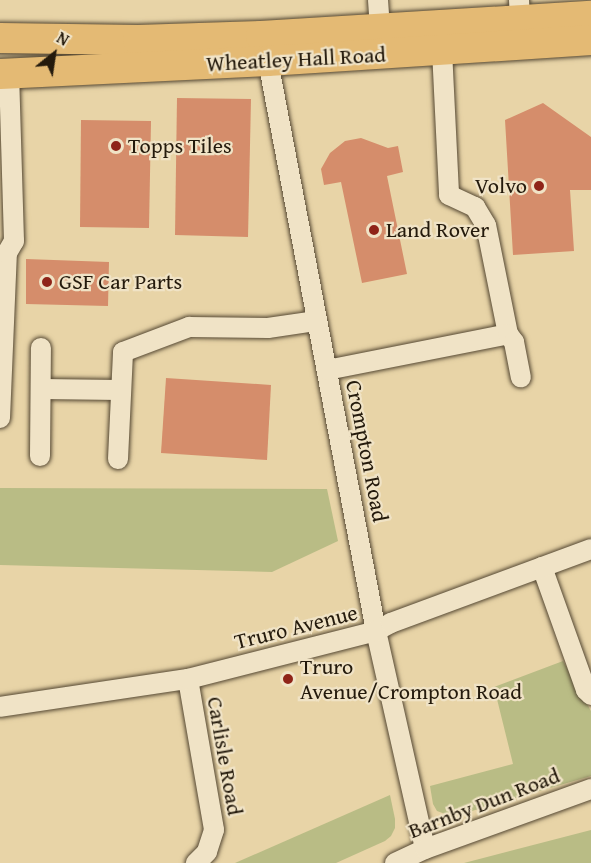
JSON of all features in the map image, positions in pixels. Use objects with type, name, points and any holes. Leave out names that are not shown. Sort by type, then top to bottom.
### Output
[{"type":"highway","name":"Wheatley Hall Road","points":[[0,38],[138,40],[379,14],[520,10],[591,16]]},
{"type":"highway","name":"Wheatley Hall Road","points":[[4,74],[268,61],[591,40]]},
{"type":"street","points":[[442,50],[449,195],[475,207],[486,225],[508,334],[514,342],[521,377]]},
{"type":"street","name":"Crompton Road","points":[[268,61],[376,631],[424,849]]},
{"type":"street","points":[[0,418],[7,253],[14,241],[4,74]]},
{"type":"street","points":[[118,459],[119,390],[123,352],[183,329],[268,328],[316,321]]},
{"type":"street","points":[[327,369],[508,334]]},
{"type":"street","points":[[40,456],[41,348]]},
{"type":"street","points":[[42,389],[119,390]]},
{"type":"street","name":"Truro Avenue","points":[[0,707],[188,679],[376,631],[391,623],[591,549]]},
{"type":"street","points":[[542,567],[586,690],[591,695]]},
{"type":"street","name":"Carlisle Road","points":[[188,679],[214,830],[212,842],[196,863]]},
{"type":"street","name":"Barnby Dun Road","points":[[395,863],[424,849],[591,789]]},
{"type":"green space","points":[[0,488],[327,489],[338,541],[272,572],[0,565]]},
{"type":"green space","points":[[563,661],[591,711],[591,776],[465,813],[448,815],[437,811],[433,804],[430,786],[513,764],[494,687]]},
{"type":"green space","points":[[390,795],[395,819],[395,828],[391,836],[385,841],[336,863],[235,863]]},
{"type":"green space","points":[[591,830],[591,863],[464,863]]},
{"type":"building","points":[[177,98],[251,99],[248,237],[175,235]]},
{"type":"building","name":"Volvo","points":[[543,103],[591,137],[591,190],[570,190],[574,251],[513,255],[505,120]]},
{"type":"building","points":[[81,120],[151,121],[149,228],[80,227]]},
{"type":"building","name":"Land Rover","points":[[361,138],[388,148],[398,146],[403,172],[387,176],[407,274],[362,283],[341,182],[324,185],[321,169],[330,153],[345,141]]},
{"type":"building","points":[[26,259],[109,262],[108,306],[26,304]]},
{"type":"building","points":[[166,378],[271,385],[267,460],[161,453]]},
{"type":"place","name":"Topps Tiles","points":[[116,146]]},
{"type":"place","name":"Volvo","points":[[539,186]]},
{"type":"place","name":"Land Rover","points":[[374,230]]},
{"type":"place","name":"GSF Car Parts","points":[[47,282]]},
{"type":"place","name":"Truro Avenue/Crompton Road","points":[[288,679]]}]
